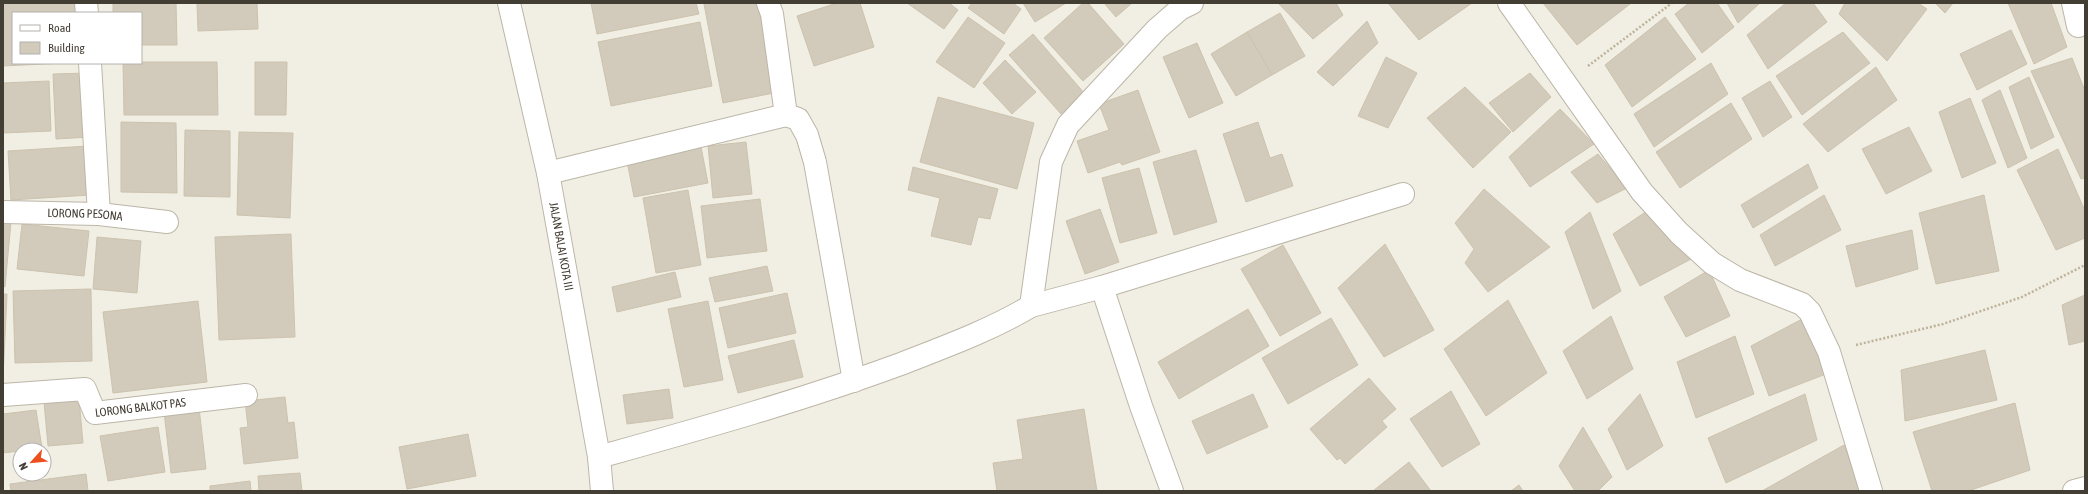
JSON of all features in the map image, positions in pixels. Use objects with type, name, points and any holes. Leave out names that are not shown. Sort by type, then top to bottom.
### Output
[{"type":"street","name":"JALAN BALAI KOTA III","points":[[510,3],[548,174],[599,457],[602,491]]},
{"type":"street","points":[[768,3],[772,14],[786,116]]},
{"type":"street","points":[[1031,306],[1051,162],[1068,125],[1157,29],[1180,9],[1192,3]]},
{"type":"street","points":[[1509,3],[1642,192],[1679,234],[1712,263],[1740,280],[1802,304],[1810,312],[1829,352],[1871,491]]},
{"type":"street","points":[[2073,3],[2078,26]]},
{"type":"street","points":[[90,64],[99,214]]},
{"type":"street","points":[[548,174],[786,116],[798,119],[803,127],[815,162],[854,381]]},
{"type":"street","points":[[599,457],[762,411],[854,381],[974,336],[1031,306],[1102,288],[1403,194]]},
{"type":"street","name":"LORONG PESONA","points":[[3,212],[99,214],[167,222]]},
{"type":"street","points":[[1102,288],[1141,406],[1172,491]]},
{"type":"street","name":"LORONG BALKOT PAS","points":[[3,395],[86,388],[95,413],[246,396]]},
{"type":"street","points":[[2074,491],[2085,488]]},
{"type":"path","points":[[1565,83],[1672,3]]},
{"type":"path","points":[[1829,352],[1943,324],[2022,297],[2085,265]]},
{"type":"building","points":[[3,3],[79,3],[79,12],[12,12],[12,64],[44,64],[3,66]]},
{"type":"building","points":[[113,3],[176,3],[177,45],[142,45],[142,12],[113,12]]},
{"type":"building","points":[[197,3],[257,3],[258,29],[198,31]]},
{"type":"building","points":[[591,3],[696,3],[699,14],[597,34]]},
{"type":"building","points":[[761,3],[779,92],[723,103],[704,4]]},
{"type":"building","points":[[837,3],[860,3],[874,47],[814,66],[797,16]]},
{"type":"building","points":[[907,3],[949,3],[958,10],[944,29]]},
{"type":"building","points":[[972,3],[1013,3],[1021,9],[1004,34],[968,8]]},
{"type":"building","points":[[1023,3],[1066,3],[1035,22]]},
{"type":"building","points":[[1083,3],[1088,3],[1124,44],[1083,81],[1044,38]]},
{"type":"building","points":[[1104,3],[1132,3],[1116,17]]},
{"type":"building","points":[[1278,3],[1336,3],[1343,15],[1313,39]]},
{"type":"building","points":[[1388,3],[1472,3],[1419,40]]},
{"type":"building","points":[[1543,3],[1629,3],[1630,4],[1577,45]]},
{"type":"building","points":[[1689,3],[1717,3],[1734,27],[1702,53],[1675,14]]},
{"type":"building","points":[[1727,3],[1760,3],[1738,23]]},
{"type":"building","points":[[1786,3],[1813,3],[1827,22],[1768,69],[1747,35]]},
{"type":"building","points":[[1845,3],[1918,3],[1927,9],[1887,61],[1839,14]]},
{"type":"building","points":[[1935,3],[1953,3],[1945,13]]},
{"type":"building","points":[[2008,3],[2051,3],[2067,47],[2034,64]]},
{"type":"building","points":[[1280,13],[1305,56],[1272,75],[1247,32]]},
{"type":"building","points":[[968,17],[1005,43],[974,88],[936,62]]},
{"type":"building","points":[[1665,17],[1696,59],[1632,107],[1605,65]]},
{"type":"building","points":[[1367,21],[1378,43],[1333,86],[1317,72]]},
{"type":"building","points":[[700,22],[712,86],[611,106],[598,42]]},
{"type":"building","points":[[2011,30],[2027,64],[1977,90],[1960,54]]},
{"type":"building","points":[[1247,32],[1272,75],[1236,96],[1211,54]]},
{"type":"building","points":[[1843,32],[1870,63],[1802,115],[1776,76]]},
{"type":"building","points":[[1033,34],[1085,94],[1061,114],[1009,55]]},
{"type":"building","points":[[1197,43],[1223,103],[1189,118],[1163,57]]},
{"type":"building","points":[[1386,57],[1417,73],[1388,128],[1358,116]]},
{"type":"building","points":[[2072,58],[2085,91],[2085,178],[2081,179],[2031,71]]},
{"type":"building","points":[[1005,60],[1036,92],[1012,114],[983,83]]},
{"type":"building","points":[[142,62],[217,62],[218,115],[124,115],[123,64],[142,64]]},
{"type":"building","points":[[255,62],[287,62],[286,115],[255,115]]},
{"type":"building","points":[[1711,63],[1728,94],[1654,147],[1634,114]]},
{"type":"building","points":[[1876,67],[1897,100],[1828,152],[1803,124]]},
{"type":"building","points":[[88,73],[91,137],[56,139],[53,74]]},
{"type":"building","points":[[1530,73],[1551,97],[1513,132],[1489,103]]},
{"type":"building","points":[[2029,77],[2054,137],[2031,149],[2009,87]]},
{"type":"building","points":[[49,81],[51,131],[3,133],[3,83]]},
{"type":"building","points":[[1770,81],[1792,117],[1763,137],[1742,98]]},
{"type":"building","points":[[1465,87],[1511,132],[1473,168],[1427,118]]},
{"type":"building","points":[[1138,90],[1160,152],[1122,165],[1120,162],[1088,173],[1077,141],[1109,130],[1099,104]]},
{"type":"building","points":[[2000,90],[2027,158],[2008,168],[1982,100]]},
{"type":"building","points":[[938,97],[1034,123],[1017,189],[920,162]]},
{"type":"building","points":[[1970,98],[1996,163],[1962,178],[1939,112]]},
{"type":"building","points":[[1731,103],[1752,139],[1680,188],[1656,152]]},
{"type":"building","points":[[1560,109],[1594,144],[1530,187],[1509,157]]},
{"type":"building","points":[[121,122],[176,123],[177,193],[121,192]]},
{"type":"building","points":[[1258,122],[1270,158],[1282,154],[1293,186],[1246,202],[1223,134]]},
{"type":"building","points":[[1909,127],[1932,171],[1886,194],[1862,149]]},
{"type":"building","points":[[185,130],[230,131],[230,197],[184,196]]},
{"type":"building","points":[[239,132],[293,133],[290,218],[237,215]]},
{"type":"building","points":[[746,142],[752,194],[713,198],[708,146]]},
{"type":"building","points":[[88,146],[90,195],[11,200],[8,151]]},
{"type":"building","points":[[701,147],[708,183],[634,197],[627,161]]},
{"type":"building","points":[[2058,149],[2085,211],[2085,238],[2056,250],[2017,170]]},
{"type":"building","points":[[1196,150],[1217,222],[1174,235],[1153,162]]},
{"type":"building","points":[[1598,154],[1627,188],[1597,203],[1571,172]]},
{"type":"building","points":[[1808,164],[1818,188],[1753,228],[1741,205]]},
{"type":"building","points":[[913,167],[998,189],[990,219],[978,217],[971,245],[931,236],[940,198],[908,190]]},
{"type":"building","points":[[1139,168],[1157,233],[1120,243],[1102,178]]},
{"type":"building","points":[[1484,189],[1550,247],[1488,292],[1465,263],[1474,249],[1455,223]]},
{"type":"building","points":[[688,190],[701,265],[656,273],[643,198]]},
{"type":"building","points":[[1824,195],[1841,230],[1775,266],[1760,235]]},
{"type":"building","points":[[1984,195],[1999,271],[1936,284],[1919,213]]},
{"type":"building","points":[[760,199],[767,251],[707,258],[701,206]]},
{"type":"building","points":[[1100,209],[1119,262],[1085,274],[1066,221]]},
{"type":"building","points":[[1647,211],[1693,258],[1640,286],[1613,234]]},
{"type":"building","points":[[1590,212],[1621,291],[1593,309],[1565,232]]},
{"type":"building","points":[[3,221],[11,222],[5,287],[3,286]]},
{"type":"building","points":[[22,224],[89,231],[84,276],[17,269]]},
{"type":"building","points":[[1912,230],[1918,269],[1856,287],[1846,246]]},
{"type":"building","points":[[291,234],[295,337],[219,340],[215,237]]},
{"type":"building","points":[[97,237],[141,241],[137,293],[93,289]]},
{"type":"building","points":[[1385,244],[1434,330],[1384,357],[1338,288]]},
{"type":"building","points":[[1283,245],[1321,313],[1280,336],[1241,269]]},
{"type":"building","points":[[767,266],[773,291],[715,302],[709,278]]},
{"type":"building","points":[[1709,270],[1730,316],[1686,337],[1664,297]]},
{"type":"building","points":[[675,272],[681,297],[617,312],[612,287]]},
{"type":"building","points":[[91,289],[92,361],[15,363],[13,291]]},
{"type":"building","points":[[787,293],[796,333],[728,348],[719,308]]},
{"type":"building","points":[[3,294],[7,294],[3,378]]},
{"type":"building","points":[[2085,295],[2085,341],[2069,345],[2062,305]]},
{"type":"building","points":[[1508,300],[1547,373],[1486,416],[1444,349]]},
{"type":"building","points":[[198,301],[207,382],[113,393],[103,312]]},
{"type":"building","points":[[708,301],[723,380],[684,387],[668,309]]},
{"type":"building","points":[[1248,309],[1269,346],[1179,399],[1158,362]]},
{"type":"building","points":[[1611,316],[1633,369],[1587,399],[1563,351]]},
{"type":"building","points":[[1806,317],[1826,374],[1769,396],[1751,346]]},
{"type":"building","points":[[1331,318],[1358,365],[1288,404],[1262,358]]},
{"type":"building","points":[[1735,336],[1754,394],[1696,418],[1677,362]]},
{"type":"building","points":[[794,340],[803,377],[738,393],[728,356]]},
{"type":"building","points":[[1985,350],[1997,400],[1905,421],[1901,370]]},
{"type":"building","points":[[1369,378],[1396,409],[1382,421],[1387,427],[1345,464],[1340,458],[1337,460],[1310,429]]},
{"type":"building","points":[[669,389],[673,418],[627,424],[623,395]]},
{"type":"building","points":[[1451,391],[1480,444],[1442,467],[1410,419]]},
{"type":"building","points":[[1253,394],[1268,427],[1207,454],[1192,421]]},
{"type":"building","points":[[1640,394],[1663,446],[1627,470],[1608,429]]},
{"type":"building","points":[[1805,394],[1817,440],[1726,483],[1708,438]]},
{"type":"building","points":[[285,397],[288,423],[294,422],[298,458],[244,464],[240,428],[248,427],[245,401]]},
{"type":"building","points":[[79,399],[83,443],[52,446],[52,442],[48,442],[44,402]]},
{"type":"building","points":[[198,399],[206,469],[171,473],[163,403]]},
{"type":"building","points":[[2015,403],[2030,470],[1968,491],[1932,491],[1913,432]]},
{"type":"building","points":[[1084,409],[1097,491],[997,491],[993,463],[1023,459],[1017,420]]},
{"type":"building","points":[[36,410],[41,442],[12,442],[12,452],[3,453],[3,414]]},
{"type":"building","points":[[158,427],[165,472],[108,481],[100,436]]},
{"type":"building","points":[[1583,427],[1612,477],[1598,491],[1575,491],[1559,466]]},
{"type":"building","points":[[468,434],[476,476],[407,489],[399,447]]},
{"type":"building","points":[[1844,445],[1862,491],[1762,491]]},
{"type":"building","points":[[1409,462],[1431,491],[1373,491]]},
{"type":"building","points":[[300,473],[302,491],[259,491],[258,476]]},
{"type":"building","points":[[86,474],[88,491],[11,491],[10,484],[25,482],[52,482],[52,478]]},
{"type":"building","points":[[250,481],[251,491],[210,491],[210,486]]},
{"type":"building","points":[[1519,485],[1523,491],[1511,491]]}]
